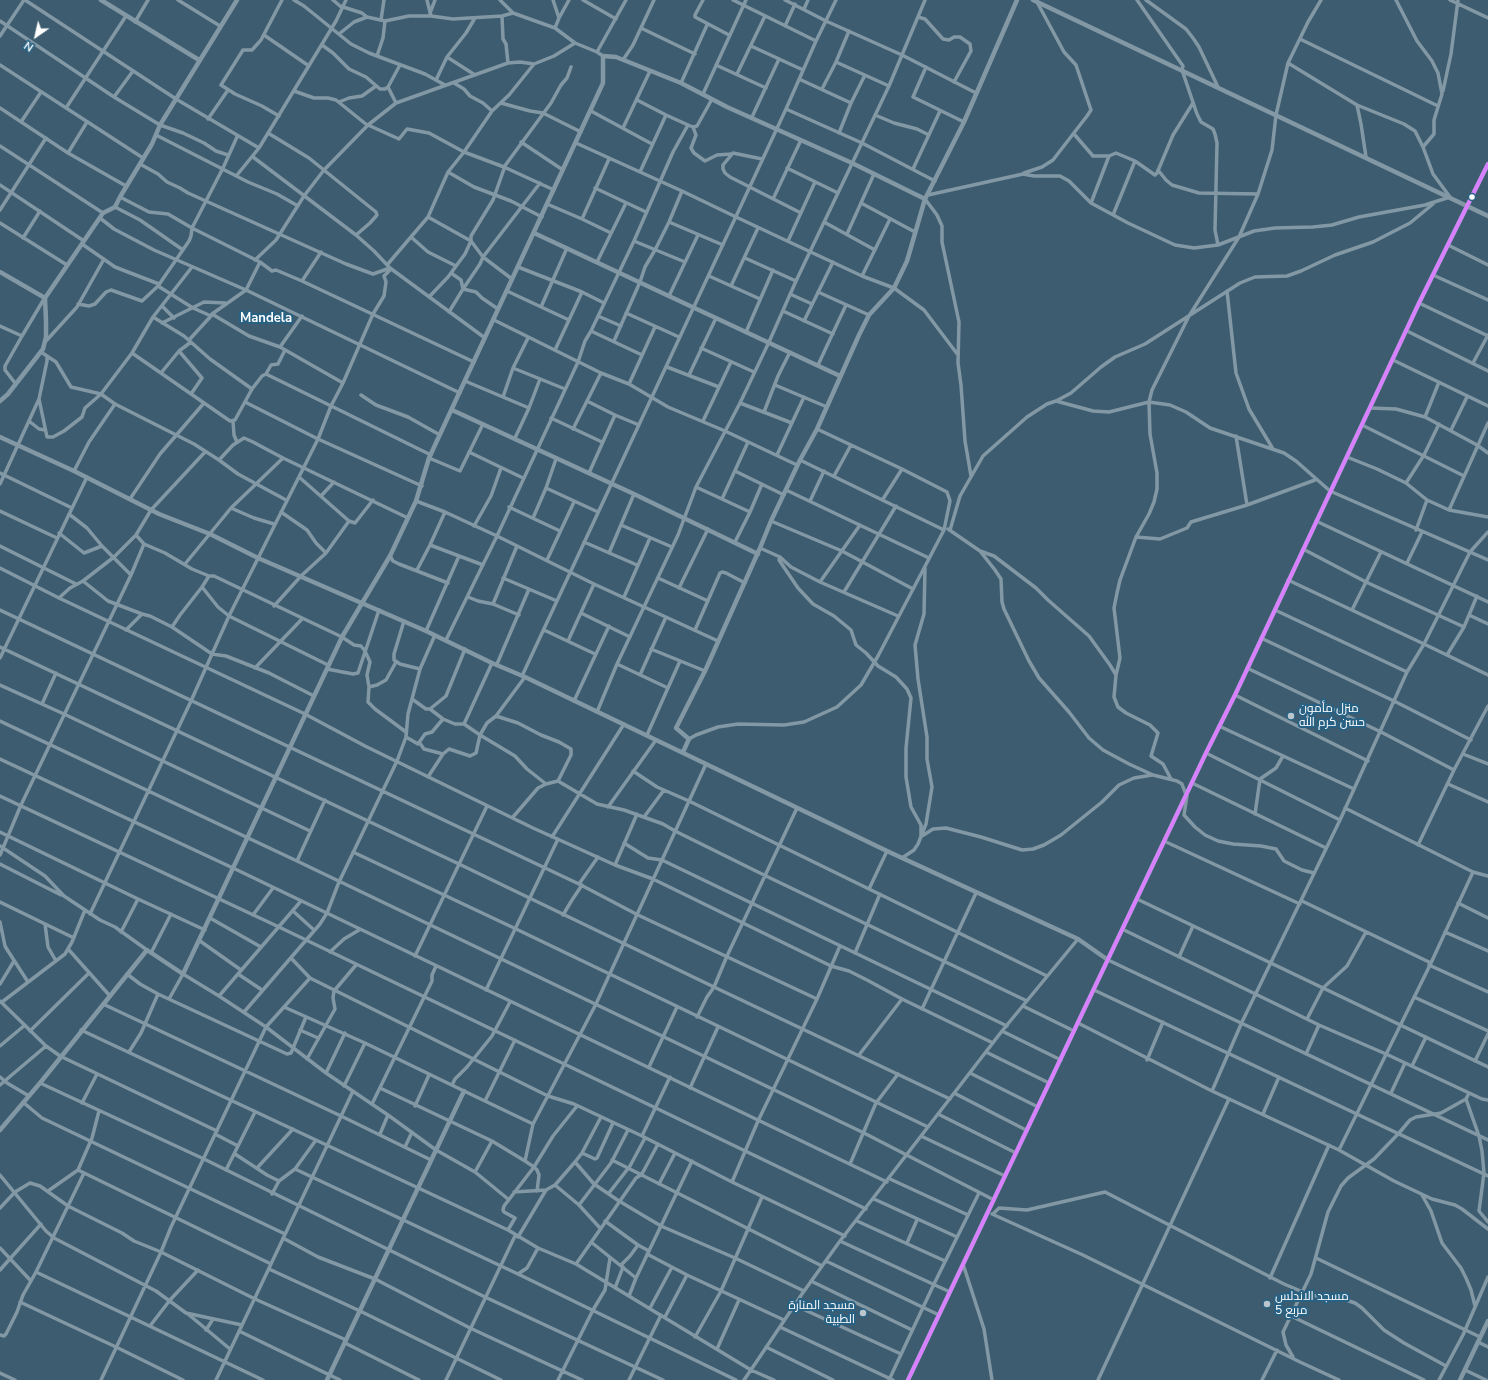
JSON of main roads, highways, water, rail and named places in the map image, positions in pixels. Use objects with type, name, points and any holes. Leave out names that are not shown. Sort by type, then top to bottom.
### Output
[{"type":"place","name":"منزل مأمون حسن كرم الله","points":[[1291,716]]},
{"type":"place","name":"مسجد الاندلس مربع 5","points":[[1267,1304]]},
{"type":"place","name":"مسجد المنارة الطبية","points":[[863,1313]]},
{"type":"district","name":"Mandela","points":[[266,319]]}]
